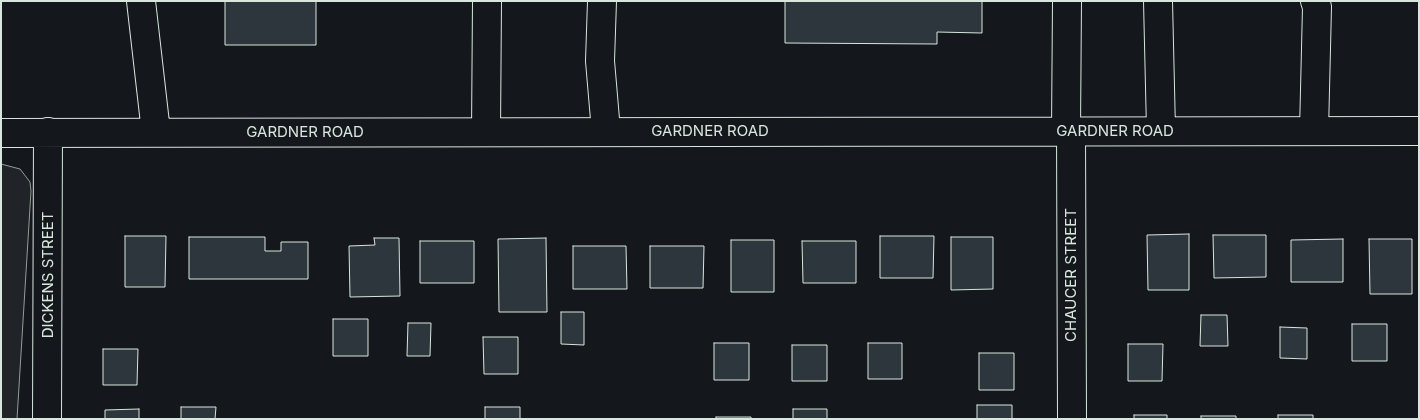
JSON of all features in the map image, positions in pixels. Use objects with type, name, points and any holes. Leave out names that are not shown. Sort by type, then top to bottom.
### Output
[{"type":"street","points":[[140,1],[156,132]]},
{"type":"street","points":[[486,132],[487,1]]},
{"type":"street","points":[[602,1],[600,61],[606,131]]},
{"type":"street","name":"CHAUCER STREET","points":[[1068,1],[1072,419]]},
{"type":"street","points":[[1158,1],[1161,130]]},
{"type":"street","points":[[1314,131],[1317,7],[1315,1]]},
{"type":"street","name":"GARDNER ROAD","points":[[1,133],[1419,131]]},
{"type":"street","name":"DICKENS STREET","points":[[48,132],[48,419]]},
{"type":"shaded area","points":[[1,164],[20,169],[30,182],[31,191],[17,419],[1,419]]},
{"type":"building","points":[[225,1],[316,1],[316,45],[225,45]]},
{"type":"building","points":[[785,1],[982,1],[982,33],[937,32],[937,44],[785,43]]},
{"type":"building","points":[[1189,234],[1189,290],[1148,290],[1147,235]]},
{"type":"building","points":[[1213,235],[1266,235],[1266,277],[1214,278]]},
{"type":"building","points":[[125,236],[166,236],[165,287],[125,287]]},
{"type":"building","points":[[880,236],[934,236],[933,278],[880,278]]},
{"type":"building","points":[[189,237],[265,237],[265,251],[281,251],[281,242],[308,242],[308,279],[189,279]]},
{"type":"building","points":[[951,237],[993,237],[993,289],[951,290]]},
{"type":"building","points":[[374,238],[399,238],[400,296],[350,297],[349,246],[375,245]]},
{"type":"building","points":[[546,238],[547,312],[499,312],[498,239]]},
{"type":"building","points":[[1343,239],[1343,282],[1291,282],[1291,240]]},
{"type":"building","points":[[1369,239],[1412,239],[1412,294],[1370,294]]},
{"type":"building","points":[[731,240],[774,240],[774,292],[731,292]]},
{"type":"building","points":[[420,241],[474,241],[474,283],[420,283]]},
{"type":"building","points":[[802,241],[856,241],[856,283],[803,283]]},
{"type":"building","points":[[573,246],[626,246],[627,289],[573,289]]},
{"type":"building","points":[[650,246],[704,246],[703,288],[650,288]]},
{"type":"building","points":[[561,312],[584,312],[584,345],[561,344]]},
{"type":"building","points":[[1201,315],[1227,315],[1228,346],[1200,346]]},
{"type":"building","points":[[333,319],[368,319],[368,356],[333,356]]},
{"type":"building","points":[[408,323],[431,323],[430,356],[407,356]]},
{"type":"building","points":[[1352,324],[1387,324],[1387,361],[1352,361]]},
{"type":"building","points":[[1280,327],[1307,328],[1307,359],[1280,358]]},
{"type":"building","points":[[483,337],[518,337],[518,374],[484,374]]},
{"type":"building","points":[[714,343],[749,343],[749,380],[714,380]]},
{"type":"building","points":[[868,343],[902,343],[902,379],[868,379]]},
{"type":"building","points":[[1128,344],[1163,344],[1162,381],[1128,381]]},
{"type":"building","points":[[792,345],[827,345],[827,381],[792,381]]},
{"type":"building","points":[[103,349],[138,349],[137,385],[103,385]]},
{"type":"building","points":[[979,353],[1014,353],[1014,390],[979,390]]},
{"type":"building","points":[[977,405],[1012,405],[1012,419],[977,419]]},
{"type":"building","points":[[181,407],[216,407],[215,419],[181,419]]},
{"type":"building","points":[[485,407],[520,407],[520,419],[485,419]]},
{"type":"building","points":[[139,409],[139,419],[105,419],[105,410]]},
{"type":"building","points":[[793,409],[827,409],[827,419],[793,419]]},
{"type":"building","points":[[1134,415],[1167,415],[1167,419],[1134,419]]},
{"type":"building","points":[[1278,415],[1313,415],[1313,419],[1278,419]]},
{"type":"building","points":[[1201,416],[1236,416],[1236,419],[1201,419]]},
{"type":"building","points":[[716,417],[751,417],[751,419],[716,419]]}]
